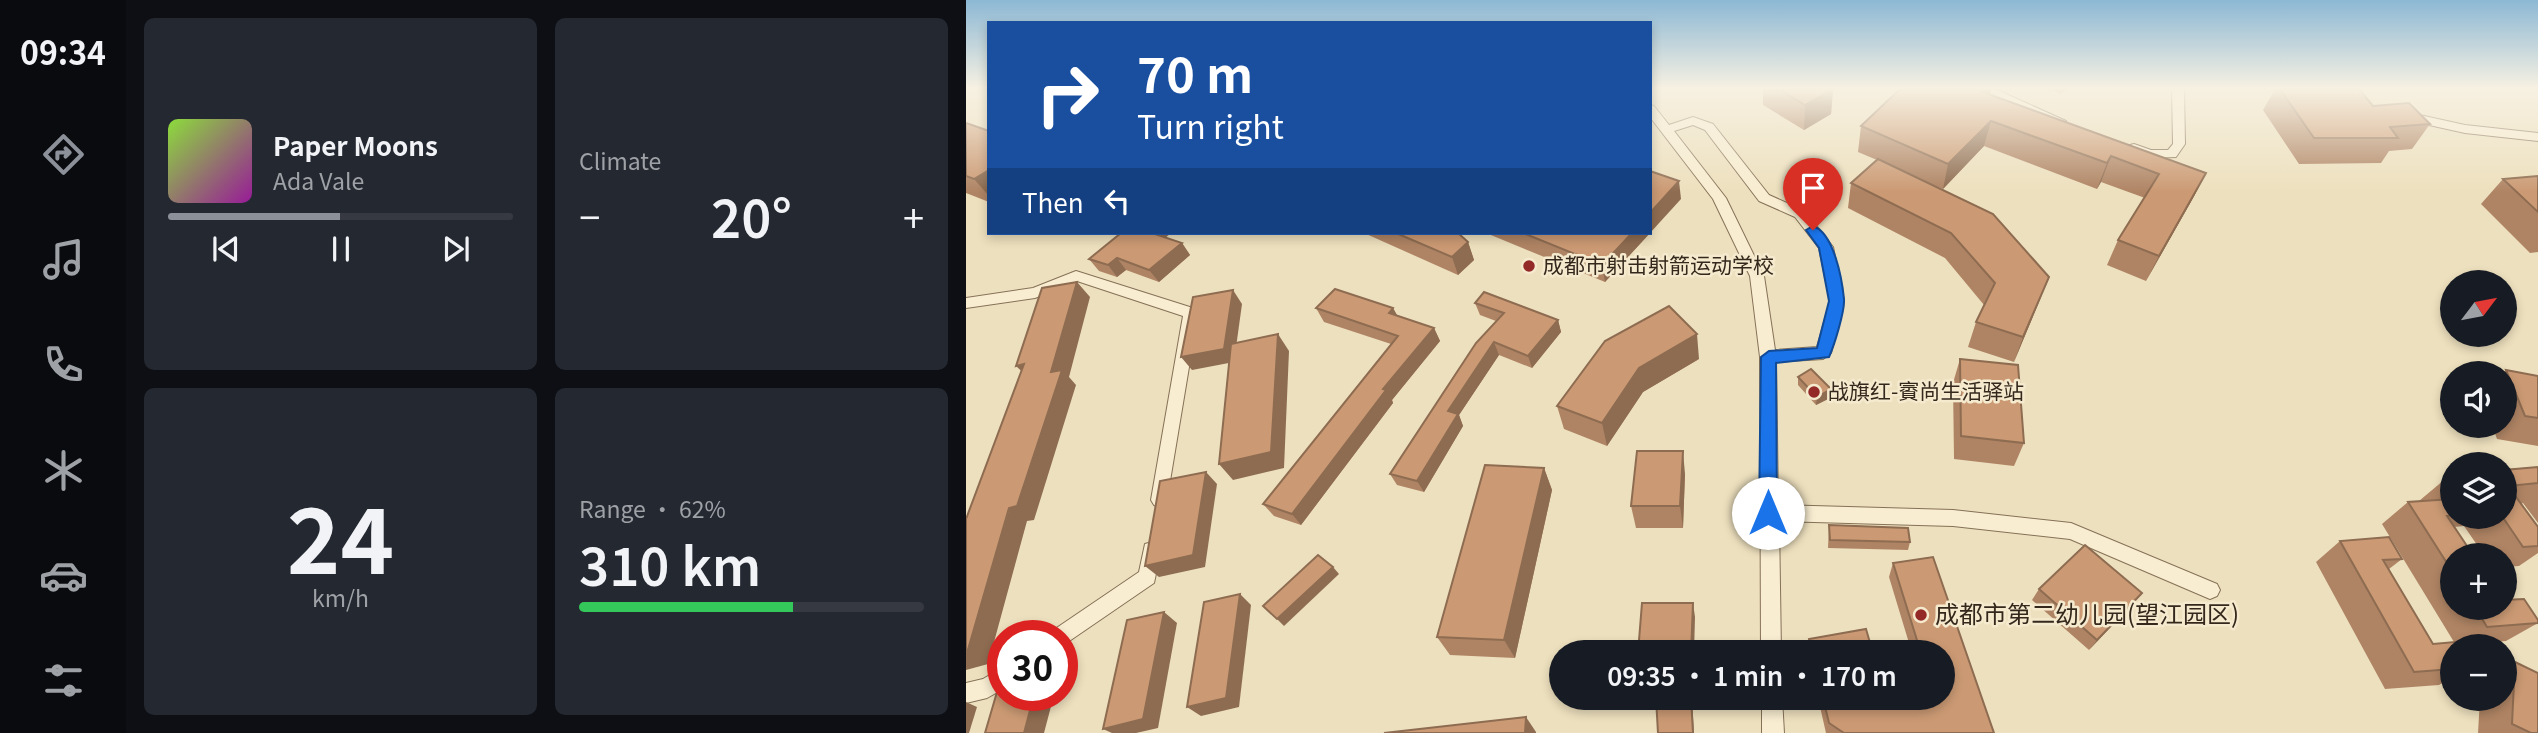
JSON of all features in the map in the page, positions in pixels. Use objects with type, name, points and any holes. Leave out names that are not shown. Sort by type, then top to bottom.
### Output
[{"type":"street","points":[[1663,123],[1719,198],[1757,276],[1769,357],[1771,640]]},
{"type":"street","points":[[1668,129],[1686,123]]},
{"type":"street","points":[[1699,123],[1709,127],[1764,198],[1800,214],[1826,247],[1837,301],[1823,353],[1769,357]]},
{"type":"street","points":[[2126,145],[2149,154],[2172,154],[2179,144],[2179,123]]},
{"type":"street","points":[[2440,123],[2465,129],[2538,137]]},
{"type":"street","points":[[966,303],[1035,293],[1076,276],[1191,313],[1158,511]]},
{"type":"street","points":[[1768,513],[1953,518],[2071,531],[2210,590]]},
{"type":"street","points":[[1078,625],[1147,576],[1154,537]]},
{"type":"street","points":[[966,693],[987,688]]},
{"type":"street","points":[[1772,710],[1773,733]]},
{"type":"building","points":[[967,123],[987,130],[987,171],[974,179],[966,176]]},
{"type":"building","points":[[1864,123],[1989,123],[1948,164],[1861,126]]},
{"type":"building","points":[[1997,123],[2069,123],[2206,173],[2159,256],[2118,240],[2159,174],[2111,156],[2107,163]]},
{"type":"building","points":[[2304,123],[2430,124],[2390,127],[2398,138],[2314,138]]},
{"type":"building","points":[[1878,159],[1993,214],[2049,277],[2023,337],[1976,322],[1995,283],[1951,233],[1851,183]]},
{"type":"building","points":[[1652,172],[1679,181],[1652,211]]},
{"type":"building","points":[[2538,176],[2538,212],[2503,179]]},
{"type":"building","points":[[1119,235],[1158,235],[1182,243],[1149,270],[1117,258],[1108,265],[1089,259]]},
{"type":"building","points":[[1401,235],[1460,235],[1468,242],[1452,257]]},
{"type":"building","points":[[1528,235],[1630,235],[1602,265]]},
{"type":"building","points":[[1077,282],[1051,372],[1062,370],[1017,506],[1009,508],[966,654],[966,519],[1024,364],[1016,366],[1042,288]]},
{"type":"building","points":[[1335,289],[1393,308],[1389,313],[1434,328],[1383,389],[1386,390],[1292,514],[1263,504],[1398,336],[1316,308]]},
{"type":"building","points":[[1233,290],[1224,349],[1181,357],[1193,297]]},
{"type":"building","points":[[1484,292],[1558,320],[1528,356],[1494,342],[1448,411],[1458,414],[1417,481],[1390,474],[1476,343],[1504,313],[1475,303]]},
{"type":"building","points":[[1669,306],[1697,334],[1639,368],[1602,423],[1557,406],[1605,341]]},
{"type":"building","points":[[1278,334],[1271,452],[1219,464],[1231,344]]},
{"type":"building","points":[[1960,359],[2018,365],[2024,443],[1961,436]]},
{"type":"building","points":[[1811,369],[1831,389],[1817,397],[1798,377]]},
{"type":"building","points":[[2517,372],[2538,376],[2538,418],[2525,416],[2517,397]]},
{"type":"building","points":[[1637,451],[1683,451],[1680,506],[1631,506]]},
{"type":"building","points":[[1485,465],[1544,468],[1504,640],[1437,637]]},
{"type":"building","points":[[2538,467],[2538,483],[2517,485],[2517,469]]},
{"type":"building","points":[[1206,472],[1193,555],[1145,566],[1160,481]]},
{"type":"building","points":[[2517,498],[2538,527],[2538,546],[2523,547],[2511,529],[2517,529]]},
{"type":"building","points":[[2440,500],[2440,529],[2456,529],[2465,543],[2440,543],[2440,552],[2408,502]]},
{"type":"building","points":[[1829,525],[1908,528],[1910,542],[1830,540]]},
{"type":"building","points":[[2389,537],[2402,559],[2383,560],[2433,644],[2440,643],[2440,670],[2414,672],[2340,541]]},
{"type":"building","points":[[2085,545],[2142,593],[2097,640],[2039,589]]},
{"type":"building","points":[[1318,555],[1333,567],[1277,619],[1263,606]]},
{"type":"building","name":"成都市第二幼儿园(望江园区)","points":[[1933,557],[1994,733],[1844,733],[1829,723],[1826,710],[1955,710],[1955,640],[1917,640],[1893,563]]},
{"type":"building","points":[[1240,594],[1226,698],[1187,707],[1204,602]]},
{"type":"building","points":[[2517,599],[2524,599],[2538,623],[2487,627],[2483,620],[2517,620]]},
{"type":"building","points":[[1642,603],[1693,603],[1692,640],[1639,640]]},
{"type":"building","points":[[1164,612],[1143,719],[1103,729],[1127,620]]},
{"type":"building","points":[[1866,629],[1869,640],[1809,640]]},
{"type":"building","points":[[2517,663],[2538,673],[2538,733],[2531,733],[2512,724],[2513,711],[2517,711]]},
{"type":"building","points":[[1657,710],[1692,710],[1693,733],[1658,733]]},
{"type":"building","points":[[991,711],[1030,711],[1024,733],[985,733]]},
{"type":"building","points":[[1526,717],[1525,733],[1384,733]]},
{"type":"place","name":"成都市射击射箭运动学校","points":[[1529,266]]},
{"type":"place","name":"战旗红-賨尚生活驿站","points":[[1814,392]]},
{"type":"place","name":"成都市第二幼儿园(望江园区)","points":[[1921,615]]},
{"type":"route","points":[[1768,513],[1769,357],[1823,353],[1837,301],[1826,247],[1813,230]]}]
